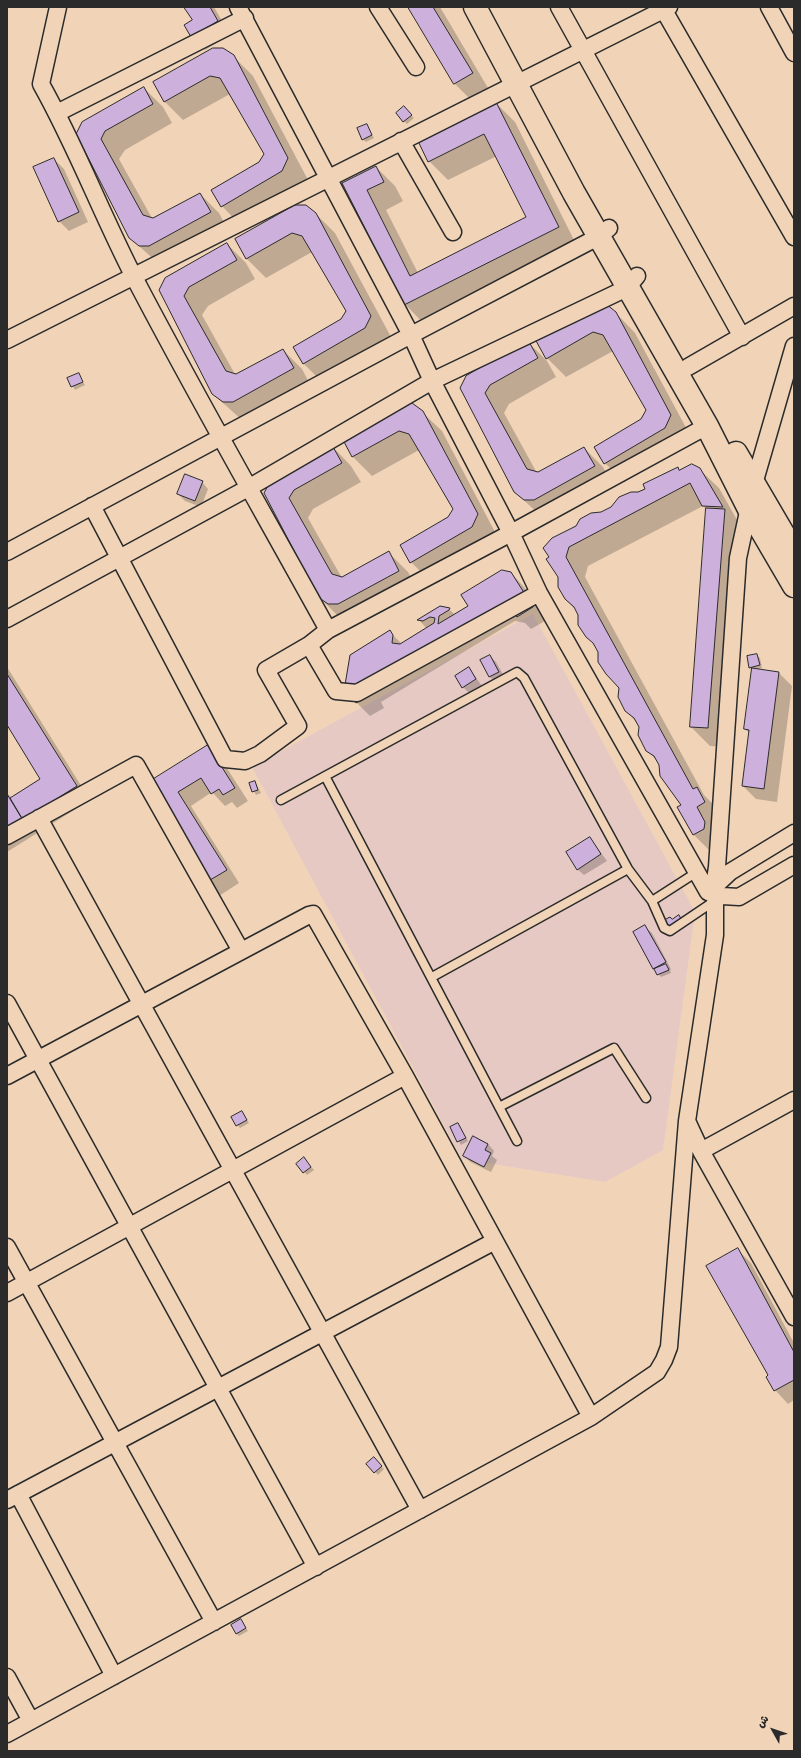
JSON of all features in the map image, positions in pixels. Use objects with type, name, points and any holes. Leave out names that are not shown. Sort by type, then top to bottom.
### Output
[{"type":"main road","points":[[475,7],[523,80]]},
{"type":"main road","points":[[488,7],[523,80],[604,233],[632,282],[750,509],[794,586]]},
{"type":"main road","points":[[632,282],[688,367],[794,552]]},
{"type":"street","points":[[58,7],[41,84],[57,113],[133,275],[220,437],[250,487],[328,630]]},
{"type":"street","points":[[378,7],[416,67]]},
{"type":"street","points":[[559,7],[742,337]]},
{"type":"street","points":[[769,7],[794,53]]},
{"type":"street","points":[[7,340],[133,275],[329,178],[665,8],[794,237]]},
{"type":"street","points":[[57,113],[242,13],[411,335],[432,381],[511,533],[539,593],[697,872],[714,896]]},
{"type":"street","points":[[401,141],[453,232]]},
{"type":"street","points":[[7,552],[604,233]]},
{"type":"street","points":[[7,619],[118,557],[250,487],[432,381],[632,282]]},
{"type":"street","points":[[688,367],[794,306]]},
{"type":"street","points":[[7,1734],[591,1417],[657,1372],[664,1360],[670,1347],[688,1121],[714,935],[714,896],[724,869],[738,558],[750,509],[754,484],[794,346]]},
{"type":"street","points":[[92,506],[225,759],[245,761],[260,754],[298,726],[266,670],[309,645],[328,630],[511,533],[707,426]]},
{"type":"street","points":[[309,645],[336,691],[356,693],[539,593]]},
{"type":"street","points":[[7,836],[136,765],[241,951]]},
{"type":"street","points":[[39,818],[420,1510]]},
{"type":"street","points":[[688,855],[724,869],[794,833]]},
{"type":"street","points":[[714,935],[726,907],[739,897],[794,865]]},
{"type":"street","points":[[714,896],[739,897]]},
{"type":"street","points":[[7,1076],[309,914],[313,914],[405,1076],[591,1417]]},
{"type":"street","points":[[7,1003],[316,1567]]},
{"type":"street","points":[[7,1292],[405,1076]]},
{"type":"street","points":[[701,1151],[793,1103]]},
{"type":"street","points":[[688,1121],[701,1151],[794,1317]]},
{"type":"street","points":[[114,1676],[13,1497],[495,1241]]},
{"type":"street","points":[[7,1247],[214,1622]]},
{"type":"street","points":[[7,1677],[31,1721]]},
{"type":"lane","points":[[281,800],[517,672],[524,678],[628,869],[652,901],[664,928],[670,931],[714,896]]},
{"type":"lane","points":[[325,776],[517,1141]]},
{"type":"lane","points":[[432,977],[628,869]]},
{"type":"lane","points":[[652,901],[697,872]]},
{"type":"lane","points":[[499,1107],[614,1048],[646,1098]]},
{"type":"shaded area","points":[[533,614],[695,912],[663,1150],[605,1182],[462,1159],[252,767]]},
{"type":"building","points":[[184,7],[210,7],[218,21],[191,37],[184,25],[192,20]]},
{"type":"building","points":[[408,7],[433,7],[473,73],[454,84]]},
{"type":"building","points":[[213,48],[223,48],[234,55],[288,158],[282,171],[221,207],[211,190],[259,162],[264,154],[220,78],[210,76],[164,102],[153,82]]},
{"type":"building","points":[[144,87],[153,104],[105,131],[101,139],[143,215],[153,218],[200,193],[211,212],[149,246],[139,246],[129,238],[76,134],[82,122]]},
{"type":"building","points":[[496,102],[559,227],[404,305],[342,183],[376,166],[384,182],[367,190],[410,276],[526,217],[484,134],[428,162],[418,141]]},
{"type":"building","points":[[404,106],[412,115],[403,122],[396,113]]},
{"type":"building","points":[[367,124],[372,135],[362,140],[357,128]]},
{"type":"building","points":[[54,158],[79,212],[58,222],[33,167]]},
{"type":"building","points":[[295,205],[306,205],[316,213],[371,316],[365,328],[303,364],[293,347],[341,319],[346,311],[302,236],[292,233],[246,259],[235,239]]},
{"type":"building","points":[[227,243],[237,260],[189,287],[184,296],[226,371],[236,374],[283,349],[294,368],[233,402],[223,402],[212,394],[159,290],[165,278]]},
{"type":"building","points":[[606,304],[616,312],[671,415],[665,428],[604,464],[594,447],[641,419],[646,410],[603,335],[593,332],[546,359],[535,339]]},
{"type":"building","points":[[528,340],[538,358],[490,385],[485,393],[527,469],[538,472],[584,447],[595,466],[534,500],[524,500],[514,492],[460,388],[466,376]]},
{"type":"building","points":[[79,373],[83,382],[71,387],[67,378]]},
{"type":"building","points":[[412,403],[423,411],[478,514],[472,527],[410,563],[400,545],[448,517],[453,509],[409,434],[399,431],[352,457],[342,438],[402,404]]},
{"type":"building","points":[[332,445],[342,463],[294,490],[289,498],[332,574],[342,577],[389,551],[399,571],[338,604],[328,604],[318,597],[264,493],[271,480]]},
{"type":"building","points":[[692,464],[700,468],[723,507],[702,506],[690,483],[569,547],[566,557],[693,789],[697,787],[705,802],[697,807],[705,822],[704,829],[693,835],[677,807],[681,805],[660,776],[659,765],[654,756],[646,751],[638,735],[639,727],[634,718],[625,711],[618,697],[619,688],[606,674],[598,662],[598,652],[593,643],[586,637],[578,625],[578,615],[574,607],[565,599],[558,587],[558,577],[546,559],[549,557],[543,548],[552,538],[576,526],[580,519],[591,513],[601,512],[611,507],[619,497],[631,492],[638,492],[645,489],[643,484],[678,467],[679,470]]},
{"type":"building","points":[[185,474],[203,481],[195,501],[177,494]]},
{"type":"building","points":[[706,508],[725,509],[708,728],[690,727]]},
{"type":"building","points":[[502,570],[511,572],[533,607],[517,617],[513,611],[356,703],[345,685],[350,655],[390,630],[393,635],[392,643],[400,644],[434,623],[435,618],[430,617],[423,621],[417,620],[440,606],[450,608],[439,616],[438,624],[468,606],[461,595]]},
{"type":"building","points":[[757,654],[760,665],[749,668],[747,656]]},
{"type":"building","points":[[490,655],[499,672],[489,677],[480,660]]},
{"type":"building","points":[[469,667],[476,679],[462,688],[455,676]]},
{"type":"building","points":[[752,668],[779,672],[764,789],[742,786],[749,730],[744,729]]},
{"type":"building","points":[[7,674],[77,786],[23,820],[10,798],[40,779],[7,725]]},
{"type":"building","points":[[208,745],[235,788],[223,795],[219,789],[211,794],[201,778],[178,792],[227,870],[205,883],[144,785]]},
{"type":"building","points":[[255,781],[258,790],[252,792],[249,783]]},
{"type":"building","points":[[7,794],[24,822],[7,832]]},
{"type":"building","points":[[590,837],[601,854],[577,870],[566,852]]},
{"type":"building","points":[[679,915],[683,923],[671,931],[664,920],[670,917],[672,919]]},
{"type":"building","points":[[645,925],[666,962],[653,969],[633,932]]},
{"type":"building","points":[[666,964],[669,970],[657,975],[654,969]]},
{"type":"building","points":[[242,1111],[247,1120],[236,1126],[231,1117]]},
{"type":"building","points":[[458,1123],[466,1138],[457,1142],[450,1127]]},
{"type":"building","points":[[473,1136],[488,1144],[485,1150],[491,1153],[484,1167],[463,1156]]},
{"type":"building","points":[[304,1157],[311,1167],[303,1173],[296,1164]]},
{"type":"building","points":[[738,1248],[794,1352],[794,1380],[774,1391],[766,1377],[768,1375],[706,1266]]},
{"type":"building","points":[[374,1457],[382,1466],[374,1473],[366,1464]]},
{"type":"building","points":[[241,1619],[246,1628],[236,1634],[231,1625]]}]
